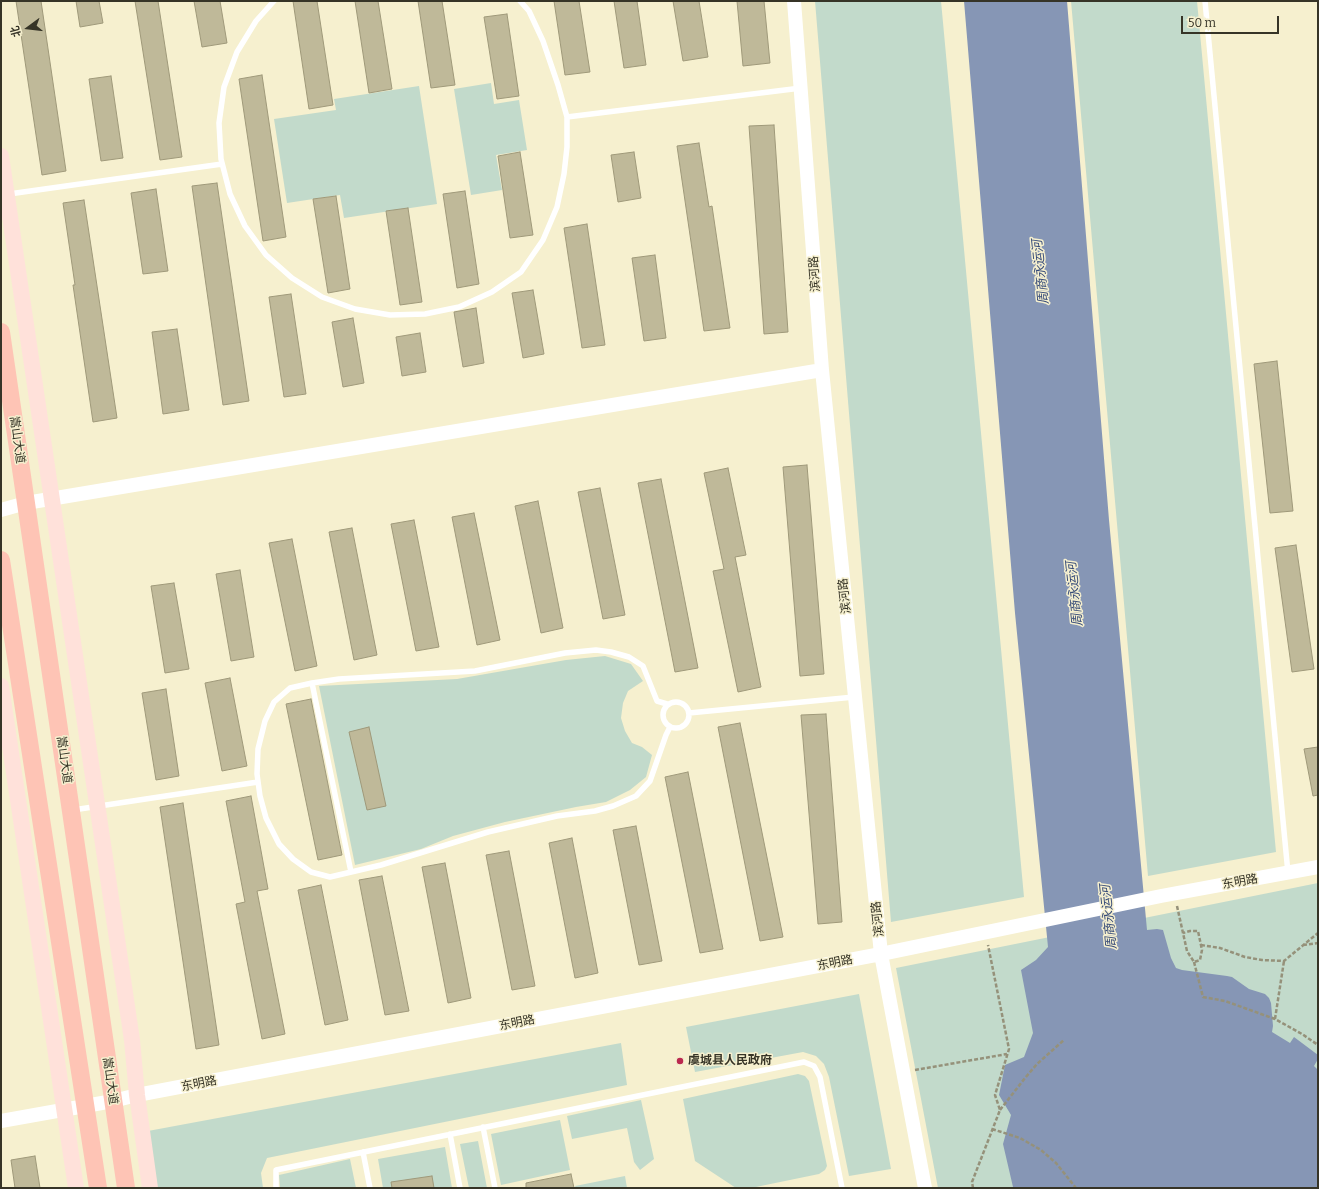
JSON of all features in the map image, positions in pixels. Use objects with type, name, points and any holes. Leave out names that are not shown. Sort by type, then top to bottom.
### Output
[{"type":"main road","points":[[1,156],[4,195],[52,499],[132,1040],[136,1096],[150,1188]]},
{"type":"main road","name":"嵩山大道","points":[[1,332],[126,1188]]},
{"type":"main road","points":[[1,560],[98,1188]]},
{"type":"main road","points":[[1,686],[76,1188]]},
{"type":"street","name":"滨河路","points":[[794,1],[822,370],[881,954],[924,1188]]},
{"type":"street","points":[[1,510],[26,503],[822,370]]},
{"type":"street","name":"东明路","points":[[1,1120],[113,1101],[881,954],[1168,895],[1318,867]]},
{"type":"lane","points":[[274,1],[256,21],[237,52],[224,87],[219,123],[222,164],[230,194],[245,226],[266,254],[292,278],[322,297],[355,309],[390,315],[425,314],[459,307],[492,292],[521,272],[543,240],[557,207],[564,174],[567,147],[567,117],[543,41],[529,11],[520,1]]},
{"type":"lane","points":[[1205,1],[1288,873]]},
{"type":"lane","points":[[567,117],[801,88]]},
{"type":"lane","points":[[4,195],[222,164]]},
{"type":"lane","points":[[667,704],[657,701],[643,666],[629,657],[596,650],[565,653],[475,671],[340,679],[312,683],[290,688],[274,702],[265,721],[258,749],[257,774],[260,796],[266,818],[279,844],[293,859],[311,872],[330,876],[351,872],[410,856],[488,832],[558,816],[595,811],[613,806],[636,796],[650,781],[670,727]]},
{"type":"lane","points":[[312,683],[351,872]]},
{"type":"lane","points":[[689,713],[855,696]]},
{"type":"lane","points":[[674,701],[681,702],[686,706],[689,713],[688,720],[684,725],[678,728],[670,727],[665,723],[662,716],[663,709],[667,704],[674,701]]},
{"type":"lane","points":[[71,811],[258,782]]},
{"type":"lane","points":[[276,1188],[276,1170],[804,1062],[814,1066],[820,1077],[842,1188]]},
{"type":"lane","points":[[483,1127],[496,1188]]},
{"type":"lane","points":[[450,1134],[460,1188]]},
{"type":"lane","points":[[363,1152],[370,1188]]},
{"type":"path","points":[[1168,895],[1183,932],[1187,951],[1194,962],[1203,997],[1225,1001],[1275,1019],[1318,1045]]},
{"type":"path","points":[[1183,932],[1198,931],[1202,950],[1200,960],[1194,962]]},
{"type":"path","points":[[986,933],[1008,1049],[995,1095],[1000,1110]]},
{"type":"path","points":[[1275,1019],[1284,961],[1318,933]]},
{"type":"path","points":[[1301,946],[1318,943]]},
{"type":"path","points":[[1201,945],[1220,948],[1245,957],[1262,960],[1284,961]]},
{"type":"path","points":[[973,1188],[972,1182],[1000,1110],[1037,1064],[1064,1040]]},
{"type":"path","points":[[903,1072],[1007,1054]]},
{"type":"path","points":[[992,1129],[1020,1138],[1041,1150],[1056,1163],[1076,1188]]},
{"type":"green space","points":[[815,1],[941,1],[1024,897],[891,922]]},
{"type":"green space","points":[[1071,1],[1197,1],[1276,852],[1148,876]]},
{"type":"green space","points":[[491,83],[494,104],[519,100],[527,150],[496,155],[502,190],[471,195],[454,89]]},
{"type":"green space","points":[[419,86],[437,204],[344,218],[340,195],[287,203],[274,119],[336,110],[334,99]]},
{"type":"green space","points":[[605,656],[631,664],[643,681],[628,691],[623,703],[621,718],[625,731],[632,743],[642,747],[652,755],[646,777],[630,790],[606,802],[505,822],[453,836],[421,849],[355,865],[319,686],[457,679],[566,660]]},
{"type":"green space","points":[[1318,883],[1318,1188],[938,1188],[896,968]]},
{"type":"green space","points":[[859,994],[891,1169],[849,1176],[829,1077],[824,1064],[816,1056],[803,1052],[695,1072],[686,1027]]},
{"type":"green space","points":[[621,1043],[627,1085],[267,1158],[261,1173],[263,1188],[156,1188],[148,1131]]},
{"type":"green space","points":[[798,1074],[805,1076],[809,1081],[827,1166],[825,1170],[819,1174],[751,1188],[736,1188],[695,1161],[683,1099]]},
{"type":"green space","points":[[641,1100],[654,1159],[640,1170],[634,1162],[627,1128],[572,1139],[567,1116]]},
{"type":"green space","points":[[560,1120],[570,1170],[501,1185],[491,1134]]},
{"type":"green space","points":[[478,1141],[487,1188],[469,1188],[460,1144]]},
{"type":"green space","points":[[445,1147],[452,1188],[383,1188],[378,1159]]},
{"type":"green space","points":[[350,1159],[356,1188],[280,1188],[279,1175]]},
{"type":"green space","points":[[625,1176],[627,1188],[576,1188],[575,1186]]},
{"type":"water","name":"周商永运河","points":[[964,1],[1067,1],[1109,520],[1147,930],[1163,930],[1171,958],[1176,968],[1232,977],[1249,989],[1265,994],[1271,1003],[1273,1026],[1272,1032],[1290,1043],[1294,1037],[1318,1055],[1318,1059],[1314,1066],[1318,1070],[1318,1188],[1013,1187],[1003,1144],[1011,1115],[999,1095],[1005,1065],[1024,1057],[1033,1033],[1021,970],[1036,960],[1048,947],[1015,613]]},
{"type":"building","points":[[16,1],[41,1],[66,171],[42,175]]},
{"type":"building","points":[[76,1],[99,1],[103,23],[80,27]]},
{"type":"building","points":[[135,1],[158,1],[182,157],[160,160]]},
{"type":"building","points":[[194,1],[220,1],[227,43],[202,47]]},
{"type":"building","points":[[293,1],[317,1],[333,105],[309,109]]},
{"type":"building","points":[[355,1],[378,1],[392,89],[369,93]]},
{"type":"building","points":[[418,1],[442,1],[455,85],[431,88]]},
{"type":"building","points":[[554,1],[579,1],[590,72],[565,75]]},
{"type":"building","points":[[614,1],[637,1],[646,65],[624,68]]},
{"type":"building","points":[[673,1],[699,1],[708,57],[683,61]]},
{"type":"building","points":[[737,1],[764,1],[770,63],[743,66]]},
{"type":"building","points":[[507,14],[519,96],[497,99],[484,17]]},
{"type":"building","points":[[262,75],[286,237],[263,241],[239,79]]},
{"type":"building","points":[[111,76],[123,158],[101,161],[89,79]]},
{"type":"building","points":[[774,125],[788,332],[764,334],[749,126]]},
{"type":"building","points":[[699,143],[709,207],[712,206],[730,328],[704,331],[677,146]]},
{"type":"building","points":[[520,152],[533,235],[510,238],[498,156]]},
{"type":"building","points":[[634,152],[641,198],[618,202],[611,155]]},
{"type":"building","points":[[217,183],[249,401],[223,405],[192,186]]},
{"type":"building","points":[[156,189],[168,271],[143,274],[131,193]]},
{"type":"building","points":[[465,191],[479,284],[457,288],[443,194]]},
{"type":"building","points":[[336,196],[350,289],[328,293],[313,199]]},
{"type":"building","points":[[84,200],[117,418],[93,422],[73,285],[75,285],[63,203]]},
{"type":"building","points":[[408,208],[422,302],[400,305],[386,211]]},
{"type":"building","points":[[587,224],[605,345],[582,348],[564,228]]},
{"type":"building","points":[[655,255],[666,338],[644,341],[632,258]]},
{"type":"building","points":[[533,290],[544,354],[523,358],[512,293]]},
{"type":"building","points":[[291,294],[306,394],[284,397],[269,297]]},
{"type":"building","points":[[476,308],[484,363],[463,367],[454,312]]},
{"type":"building","points":[[353,318],[364,383],[343,387],[332,322]]},
{"type":"building","points":[[177,329],[189,410],[163,414],[152,332]]},
{"type":"building","points":[[420,333],[426,372],[402,376],[396,337]]},
{"type":"building","points":[[1277,361],[1293,511],[1270,513],[1254,364]]},
{"type":"building","points":[[807,465],[824,674],[800,676],[783,467]]},
{"type":"building","points":[[728,468],[746,555],[735,557],[761,687],[738,692],[713,571],[724,569],[704,473]]},
{"type":"building","points":[[661,479],[698,668],[675,672],[638,483]]},
{"type":"building","points":[[600,488],[625,615],[603,619],[578,492]]},
{"type":"building","points":[[538,501],[563,628],[541,633],[515,506]]},
{"type":"building","points":[[474,513],[500,640],[477,645],[452,517]]},
{"type":"building","points":[[414,520],[439,647],[416,651],[391,524]]},
{"type":"building","points":[[352,528],[377,655],[354,660],[329,532]]},
{"type":"building","points":[[292,539],[317,666],[295,671],[269,543]]},
{"type":"building","points":[[1296,545],[1314,669],[1292,672],[1275,548]]},
{"type":"building","points":[[240,570],[254,657],[231,661],[216,574]]},
{"type":"building","points":[[174,583],[189,669],[165,673],[151,586]]},
{"type":"building","points":[[230,678],[247,766],[222,771],[205,683]]},
{"type":"building","points":[[166,689],[179,776],[156,780],[142,693]]},
{"type":"building","points":[[311,699],[342,855],[318,860],[286,704]]},
{"type":"building","points":[[826,714],[842,922],[818,924],[801,715]]},
{"type":"building","points":[[740,723],[783,937],[760,941],[718,727]]},
{"type":"building","points":[[369,727],[386,806],[367,810],[349,732]]},
{"type":"building","points":[[1318,747],[1318,795],[1313,796],[1304,749]]},
{"type":"building","points":[[688,772],[723,949],[700,953],[665,777]]},
{"type":"building","points":[[251,796],[268,889],[257,891],[285,1034],[262,1039],[236,904],[245,902],[226,801]]},
{"type":"building","points":[[183,803],[219,1045],[196,1049],[160,807]]},
{"type":"building","points":[[636,826],[662,961],[639,965],[613,830]]},
{"type":"building","points":[[572,838],[598,973],[575,978],[549,843]]},
{"type":"building","points":[[509,851],[535,986],[512,990],[486,855]]},
{"type":"building","points":[[445,863],[471,998],[448,1003],[422,867]]},
{"type":"building","points":[[382,876],[409,1011],[385,1015],[359,880]]},
{"type":"building","points":[[321,885],[348,1020],[325,1025],[298,890]]},
{"type":"building","points":[[35,1156],[40,1188],[15,1188],[11,1160]]},
{"type":"building","points":[[571,1174],[574,1188],[526,1188],[526,1183]]},
{"type":"building","points":[[432,1176],[434,1188],[392,1188],[391,1182]]},
{"type":"place","name":"虞城县人民政府","points":[[680,1061]]}]
